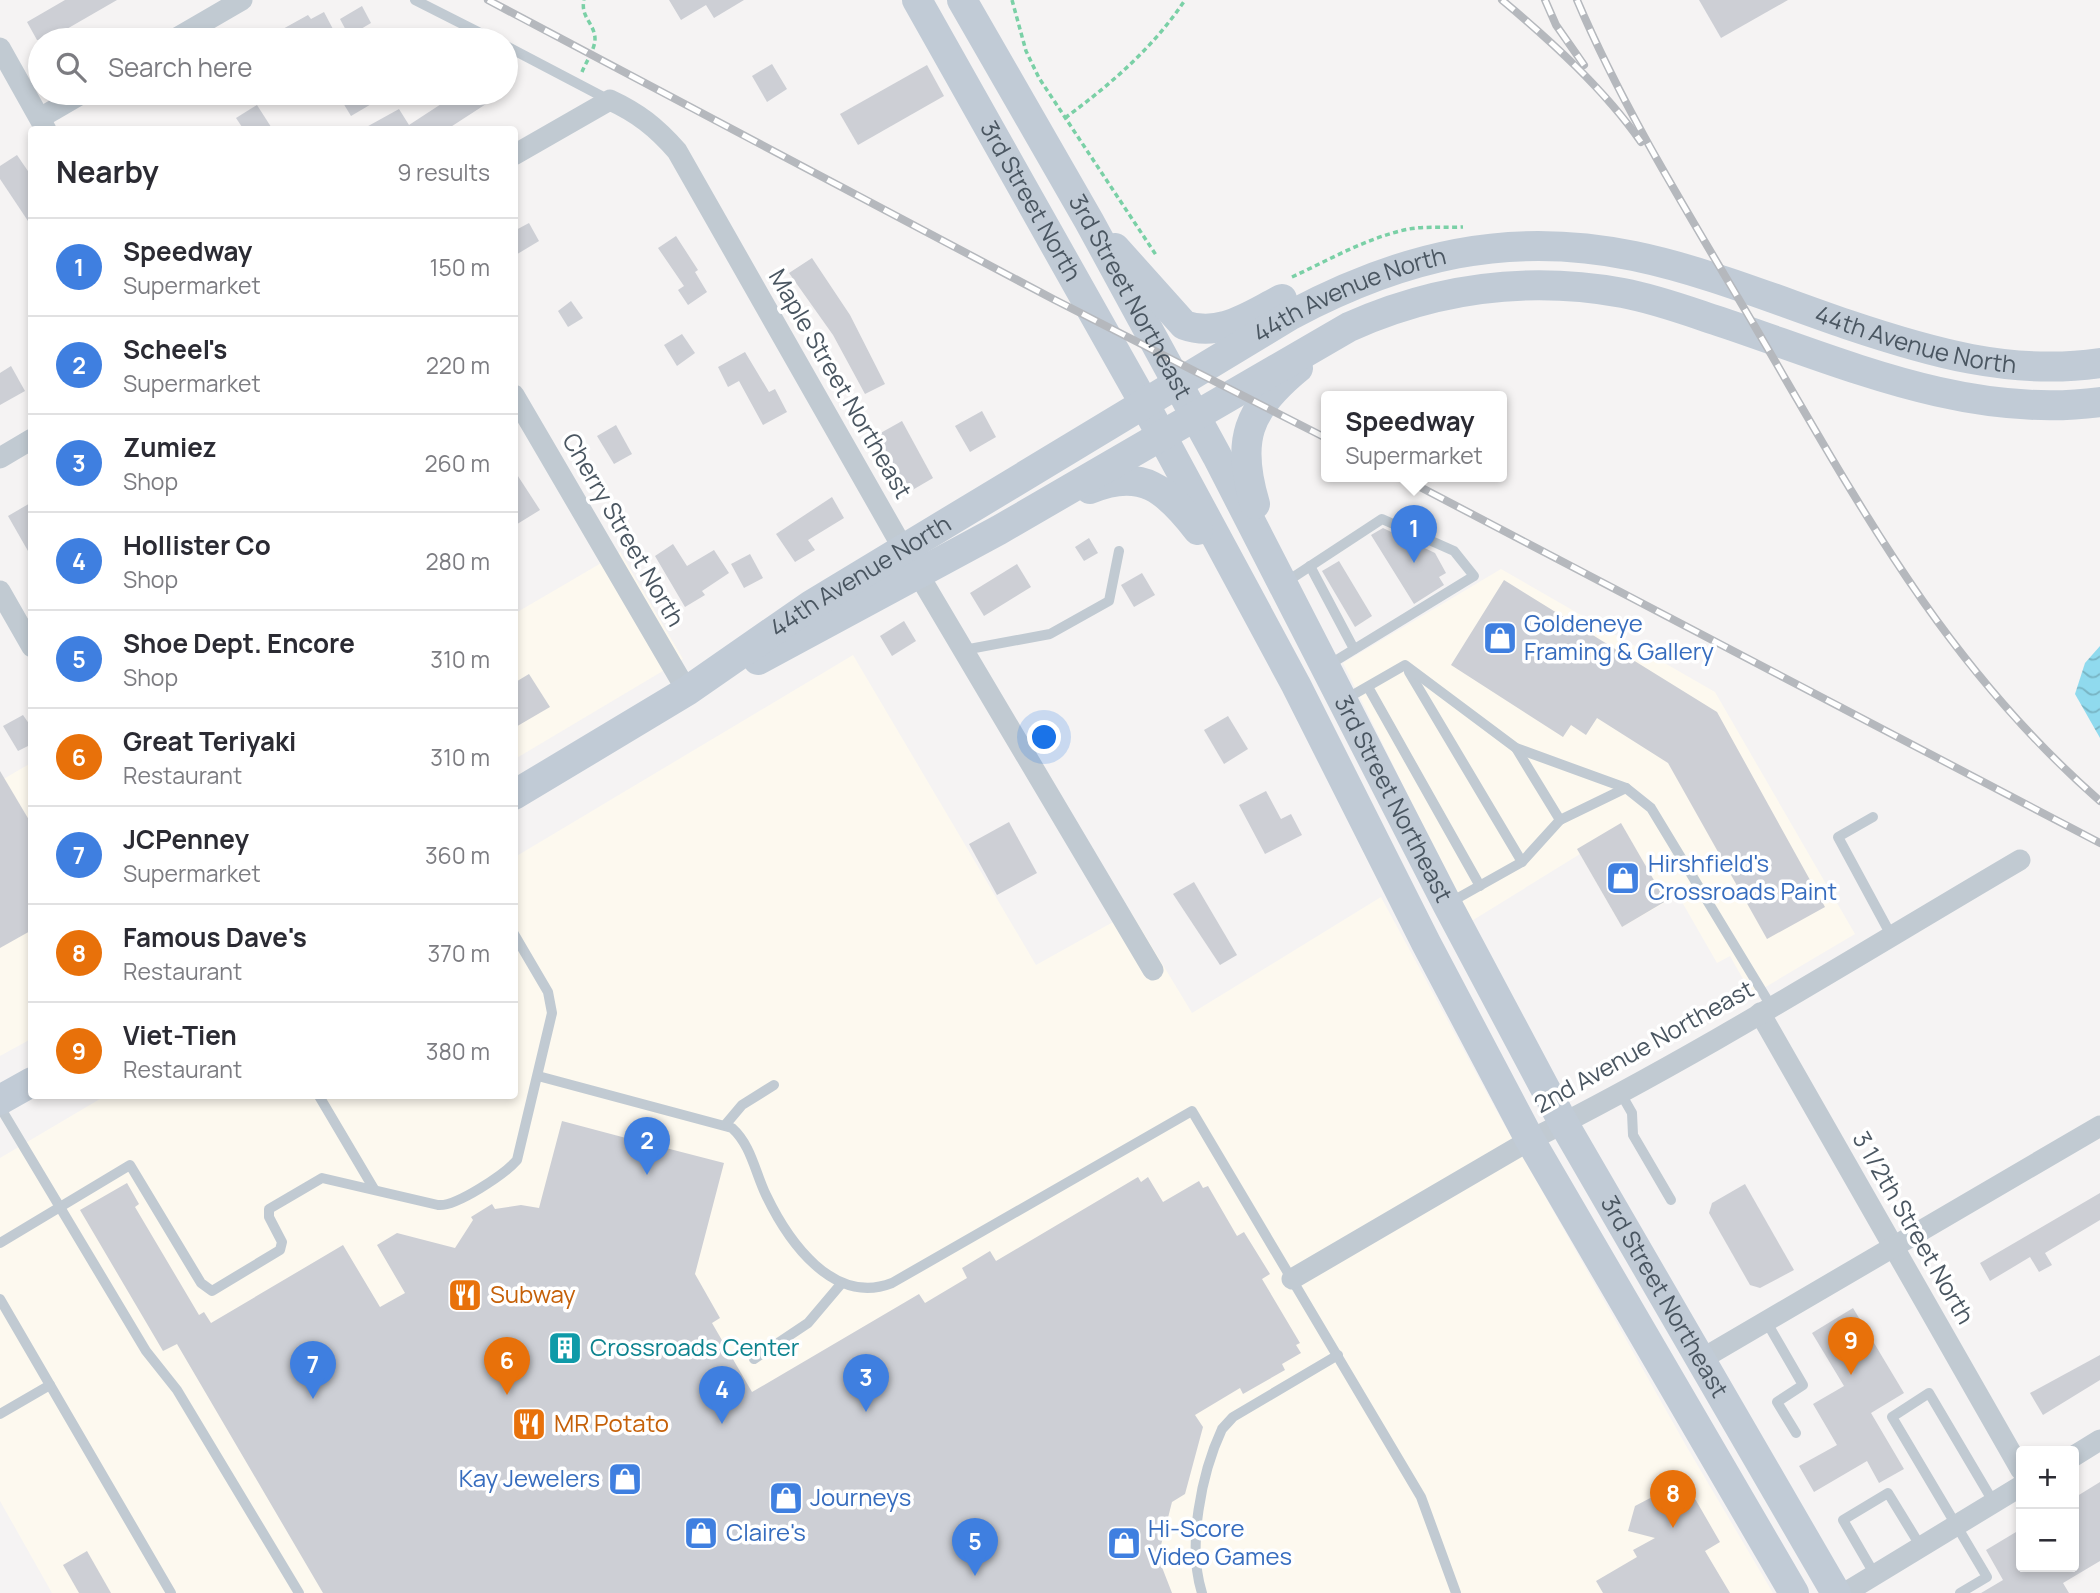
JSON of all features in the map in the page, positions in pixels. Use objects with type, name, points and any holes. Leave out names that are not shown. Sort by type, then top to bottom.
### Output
[{"type":"main road","name":"3rd Street North","points":[[917,0],[1144,403]]},
{"type":"main road","name":"3rd Street Northeast","points":[[962,0],[1093,227],[1327,666],[1356,693],[1447,904],[1564,1124],[1836,1593]]},
{"type":"main road","points":[[1093,227],[1140,273],[1184,325],[1209,331],[1234,323],[1322,279],[1396,248],[1427,245],[1443,256]]},
{"type":"main road","name":"44th Avenue North","points":[[912,562],[1144,403],[1332,293],[1391,269],[1443,256],[1524,247],[1562,247],[1621,254],[1667,264],[1938,354],[2018,366],[2100,363]]},
{"type":"main road","name":"44th Avenue North","points":[[518,793],[687,691],[811,605],[912,562],[970,546],[1310,348],[1378,314],[1429,297],[1525,285],[1593,288],[1657,301],[1929,391],[2016,404],[2100,402]]},
{"type":"main road","points":[[1284,583],[1249,484],[1245,459],[1247,434],[1255,414],[1277,386],[1326,346],[1378,314]]},
{"type":"main road","name":"3rd Street Northeast","points":[[1144,403],[1285,666],[1530,1140],[1794,1593]]},
{"type":"main road","points":[[970,546],[1106,482],[1124,479],[1150,484],[1177,505],[1206,541],[1285,666]]},
{"type":"main road","points":[[0,1100],[28,1084]]},
{"type":"street","points":[[194,28],[242,0]]},
{"type":"street","points":[[0,48],[28,97]]},
{"type":"street","points":[[518,153],[610,100]]},
{"type":"street","name":"Maple Street Northeast","points":[[610,100],[637,112],[655,126],[677,151],[912,562],[1153,970]]},
{"type":"street","points":[[32,105],[43,124],[68,105]]},
{"type":"street","name":"Cherry Street North","points":[[518,402],[687,691]]},
{"type":"street","points":[[0,458],[28,441]]},
{"type":"street","points":[[0,591],[28,639]]},
{"type":"street","name":"2nd Avenue Northeast","points":[[1293,1279],[2020,860]]},
{"type":"street","name":"3 1/2th Street North","points":[[1765,1009],[1892,1245],[2016,1461]]},
{"type":"street","points":[[1700,1360],[1892,1245],[2100,1126]]},
{"type":"street","points":[[2079,1452],[2100,1440]]},
{"type":"street","points":[[1845,1593],[2016,1489]]},
{"type":"lane","points":[[415,0],[470,28]]},
{"type":"lane","points":[[518,53],[610,100]]},
{"type":"lane","points":[[1284,583],[1382,519],[1454,551],[1474,576],[1327,666]]},
{"type":"lane","points":[[964,650],[1050,634],[1109,601],[1119,551]]},
{"type":"lane","points":[[1310,566],[1354,649]]},
{"type":"lane","points":[[1405,665],[1356,693],[1480,886]]},
{"type":"lane","points":[[1405,665],[1516,748],[1626,788],[1651,808],[1765,1009]]},
{"type":"lane","points":[[1405,665],[1522,862]]},
{"type":"lane","points":[[1516,748],[1560,820]]},
{"type":"lane","points":[[1447,904],[1522,862],[1560,820],[1626,788]]},
{"type":"lane","points":[[1873,817],[1838,837],[1891,936]]},
{"type":"lane","points":[[0,1243],[130,1165],[201,1283],[212,1291],[280,1250],[282,1242],[268,1214],[272,1206],[321,1178],[444,1206],[509,1168],[517,1160],[551,1024],[552,1006],[544,985],[518,941]]},
{"type":"lane","points":[[538,1076],[726,1124],[738,1133],[747,1146],[766,1197],[789,1235],[816,1265],[841,1284],[866,1289],[892,1283],[1192,1111],[1421,1497],[1456,1593]]},
{"type":"lane","points":[[726,1124],[743,1105],[774,1085]]},
{"type":"lane","points":[[1620,1092],[1632,1113],[1633,1135],[1671,1200]]},
{"type":"lane","points":[[320,1099],[374,1189]]},
{"type":"lane","points":[[0,1107],[58,1207],[146,1350],[177,1390],[299,1593]]},
{"type":"lane","points":[[754,1359],[808,1323],[841,1284]]},
{"type":"lane","points":[[0,1299],[171,1593]]},
{"type":"lane","points":[[1766,1321],[1803,1385],[1777,1402],[1796,1433]]},
{"type":"lane","points":[[1202,1593],[1194,1563],[1195,1536],[1215,1447],[1226,1424],[1338,1355]]},
{"type":"lane","points":[[0,1414],[50,1385]]},
{"type":"lane","points":[[1960,1593],[1987,1577],[1892,1417],[1929,1393],[1994,1503]]},
{"type":"lane","points":[[1875,1574],[1843,1520],[1888,1493],[1921,1547]]},
{"type":"path","points":[[576,83],[596,43],[595,34],[584,15],[584,0]]},
{"type":"path","points":[[1040,134],[1117,80],[1173,18],[1185,0]]},
{"type":"path","points":[[1166,1529],[1195,1536]]},
{"type":"shaded area","points":[[620,552],[683,659],[518,757],[518,612]]},
{"type":"shaded area","points":[[1501,569],[1715,692],[1855,934],[1752,995],[1730,956],[1717,963],[1678,895],[1622,927],[1580,854],[1470,922],[1343,663]]},
{"type":"shaded area","name":"Crossroads Center","points":[[853,655],[1036,965],[1131,912],[1192,1013],[1381,897],[1495,1108],[1688,1449],[1773,1593],[52,1593],[0,1501],[0,1158],[100,1099],[518,1099],[518,855]]},
{"type":"shaded area","points":[[28,765],[28,1041],[0,1056],[0,781]]},
{"type":"water","points":[[2100,646],[2100,738],[2075,694],[2085,663]]},
{"type":"building","points":[[65,0],[117,0],[68,28],[30,28],[27,22]]},
{"type":"building","points":[[669,0],[744,0],[714,18],[706,5],[681,20]]},
{"type":"building","points":[[1699,0],[1788,0],[1721,38]]},
{"type":"building","points":[[362,6],[371,23],[363,28],[345,28],[340,19]]},
{"type":"building","points":[[324,12],[332,28],[285,28],[308,15],[311,19]]},
{"type":"building","points":[[772,64],[787,89],[767,102],[752,76]]},
{"type":"building","points":[[927,65],[944,96],[858,145],[840,114]]},
{"type":"building","points":[[257,105],[270,126],[241,126],[236,118]]},
{"type":"building","points":[[344,105],[370,105],[351,116]]},
{"type":"building","points":[[440,105],[485,105],[452,126],[368,126],[399,109],[409,125]]},
{"type":"building","points":[[17,155],[28,171],[28,221],[0,179],[0,166]]},
{"type":"building","points":[[529,223],[539,241],[518,254],[518,229]]},
{"type":"building","points":[[676,236],[698,270],[695,272],[707,292],[688,305],[678,290],[684,286],[658,248]]},
{"type":"building","points":[[812,258],[850,315],[885,384],[865,394],[833,335],[789,273]]},
{"type":"building","points":[[571,301],[583,318],[568,327],[558,311]]},
{"type":"building","points":[[682,334],[695,353],[677,366],[664,345]]},
{"type":"building","points":[[745,352],[769,392],[775,389],[787,412],[763,425],[739,381],[728,387],[718,367]]},
{"type":"building","points":[[11,366],[25,391],[0,405],[0,373]]},
{"type":"building","points":[[982,411],[996,437],[970,452],[955,426]]},
{"type":"building","points":[[902,421],[933,478],[909,492],[877,435]]},
{"type":"building","points":[[616,425],[632,454],[614,464],[597,436]]},
{"type":"building","points":[[518,476],[540,510],[518,524]]},
{"type":"building","points":[[832,497],[844,518],[808,540],[815,550],[795,562],[776,534]]},
{"type":"building","points":[[28,504],[28,551],[8,516]]},
{"type":"building","points":[[1383,528],[1435,553],[1446,573],[1439,577],[1444,585],[1414,604],[1371,535]]},
{"type":"building","points":[[1089,538],[1098,553],[1084,561],[1075,547]]},
{"type":"building","points":[[673,544],[687,566],[714,550],[729,573],[702,591],[705,595],[685,607],[655,556]]},
{"type":"building","points":[[750,554],[763,578],[744,588],[731,564]]},
{"type":"building","points":[[1339,561],[1372,616],[1355,627],[1322,571]]},
{"type":"building","points":[[1017,564],[1031,587],[984,616],[970,593]]},
{"type":"building","points":[[1142,573],[1155,595],[1134,607],[1121,585]]},
{"type":"building","points":[[1504,580],[1717,712],[1825,907],[1767,939],[1668,763],[1597,718],[1586,735],[1571,725],[1563,737],[1451,665]]},
{"type":"building","points":[[904,621],[916,641],[892,656],[880,636]]},
{"type":"building","points":[[529,674],[550,707],[518,726],[518,681]]},
{"type":"building","points":[[23,715],[28,722],[28,746],[18,751],[3,726]]},
{"type":"building","points":[[1228,716],[1248,749],[1224,764],[1204,730]]},
{"type":"building","points":[[0,771],[28,818],[28,932],[0,948]]},
{"type":"building","points":[[1266,791],[1281,819],[1291,814],[1302,835],[1265,854],[1239,805]]},
{"type":"building","points":[[1009,822],[1037,873],[997,895],[969,844]]},
{"type":"building","name":"Hirshfield's Crossroads Paint","points":[[1621,823],[1666,901],[1622,927],[1577,849]]},
{"type":"building","points":[[1194,882],[1237,955],[1220,965],[1173,894]]},
{"type":"building","name":"Crossroads Center","points":[[562,1121],[626,1138],[628,1130],[664,1139],[662,1147],[724,1163],[695,1274],[720,1318],[712,1323],[752,1392],[919,1294],[925,1303],[967,1278],[962,1268],[990,1251],[996,1261],[1138,1177],[1141,1182],[1148,1177],[1163,1202],[1199,1181],[1203,1188],[1208,1186],[1237,1236],[1244,1232],[1270,1274],[1262,1279],[1300,1343],[1296,1345],[1301,1353],[1282,1364],[1285,1370],[1243,1394],[1240,1388],[1195,1415],[1203,1427],[1185,1494],[1172,1502],[1158,1557],[1172,1593],[323,1593],[177,1344],[163,1351],[80,1210],[127,1183],[139,1204],[135,1207],[199,1315],[204,1312],[211,1323],[343,1245],[380,1307],[405,1293],[377,1245],[397,1233],[455,1248],[473,1220],[471,1217],[492,1204],[495,1209],[521,1205],[539,1208]]},
{"type":"building","points":[[1745,1184],[1794,1270],[1760,1288],[1750,1285],[1709,1213],[1712,1203]]},
{"type":"building","points":[[2100,1193],[2100,1220],[2045,1253],[2052,1265],[2039,1272],[2030,1257],[1990,1281],[1980,1263]]},
{"type":"building","points":[[1853,1308],[1904,1393],[1871,1413],[1904,1469],[1879,1483],[1867,1461],[1814,1492],[1799,1466],[1837,1445],[1813,1404],[1844,1386],[1812,1333]]},
{"type":"building","points":[[2100,1355],[2100,1380],[2043,1415],[2030,1393]]},
{"type":"building","points":[[2100,1482],[2100,1561],[2063,1583],[2069,1593],[1981,1593],[2003,1580],[1986,1550],[2016,1532],[2016,1572],[2079,1572],[2079,1495]]},
{"type":"building","points":[[1677,1484],[1687,1502],[1694,1497],[1720,1542],[1705,1551],[1730,1593],[1603,1593],[1596,1581],[1637,1557],[1633,1550],[1655,1538],[1628,1531],[1635,1506]]},
{"type":"building","points":[[87,1551],[111,1593],[79,1593],[63,1565]]},
{"type":"railway","points":[[488,0],[1055,300],[1321,435]]},
{"type":"railway","points":[[1502,0],[1576,66],[1611,103],[1641,142]]},
{"type":"railway","points":[[1545,0],[1556,25],[1584,65]]},
{"type":"railway","points":[[1577,0],[1616,84],[1660,165],[1867,517],[1949,637],[1994,694],[2044,748],[2100,801]]},
{"type":"railway","points":[[1411,482],[2100,843]]},
{"type":"place","name":"Speedway","points":[[1414,563]]},
{"type":"place","name":"Goldeneye Framing & Gallery","points":[[1500,638]]},
{"type":"place","name":"Hirshfield's Crossroads Paint","points":[[1623,878]]},
{"type":"place","name":"Scheel's","points":[[647,1175]]},
{"type":"place","name":"Subway","points":[[465,1295]]},
{"type":"place","name":"Crossroads Center","points":[[565,1348]]},
{"type":"place","name":"Viet-Tien","points":[[1851,1375]]},
{"type":"place","name":"Great Teriyaki","points":[[507,1395]]},
{"type":"place","name":"JCPenney","points":[[313,1399]]},
{"type":"place","name":"Zumiez","points":[[866,1412]]},
{"type":"place","name":"MR Potato","points":[[529,1424]]},
{"type":"place","name":"Hollister Co","points":[[722,1424]]},
{"type":"place","name":"Kay Jewelers","points":[[625,1479]]},
{"type":"place","name":"Journeys","points":[[786,1498]]},
{"type":"place","name":"Famous Dave's","points":[[1673,1528]]},
{"type":"place","name":"Claire's","points":[[701,1533]]},
{"type":"place","name":"Hi-Score Video Games","points":[[1124,1543]]},
{"type":"place","name":"Shoe Dept. Encore","points":[[975,1576]]}]
